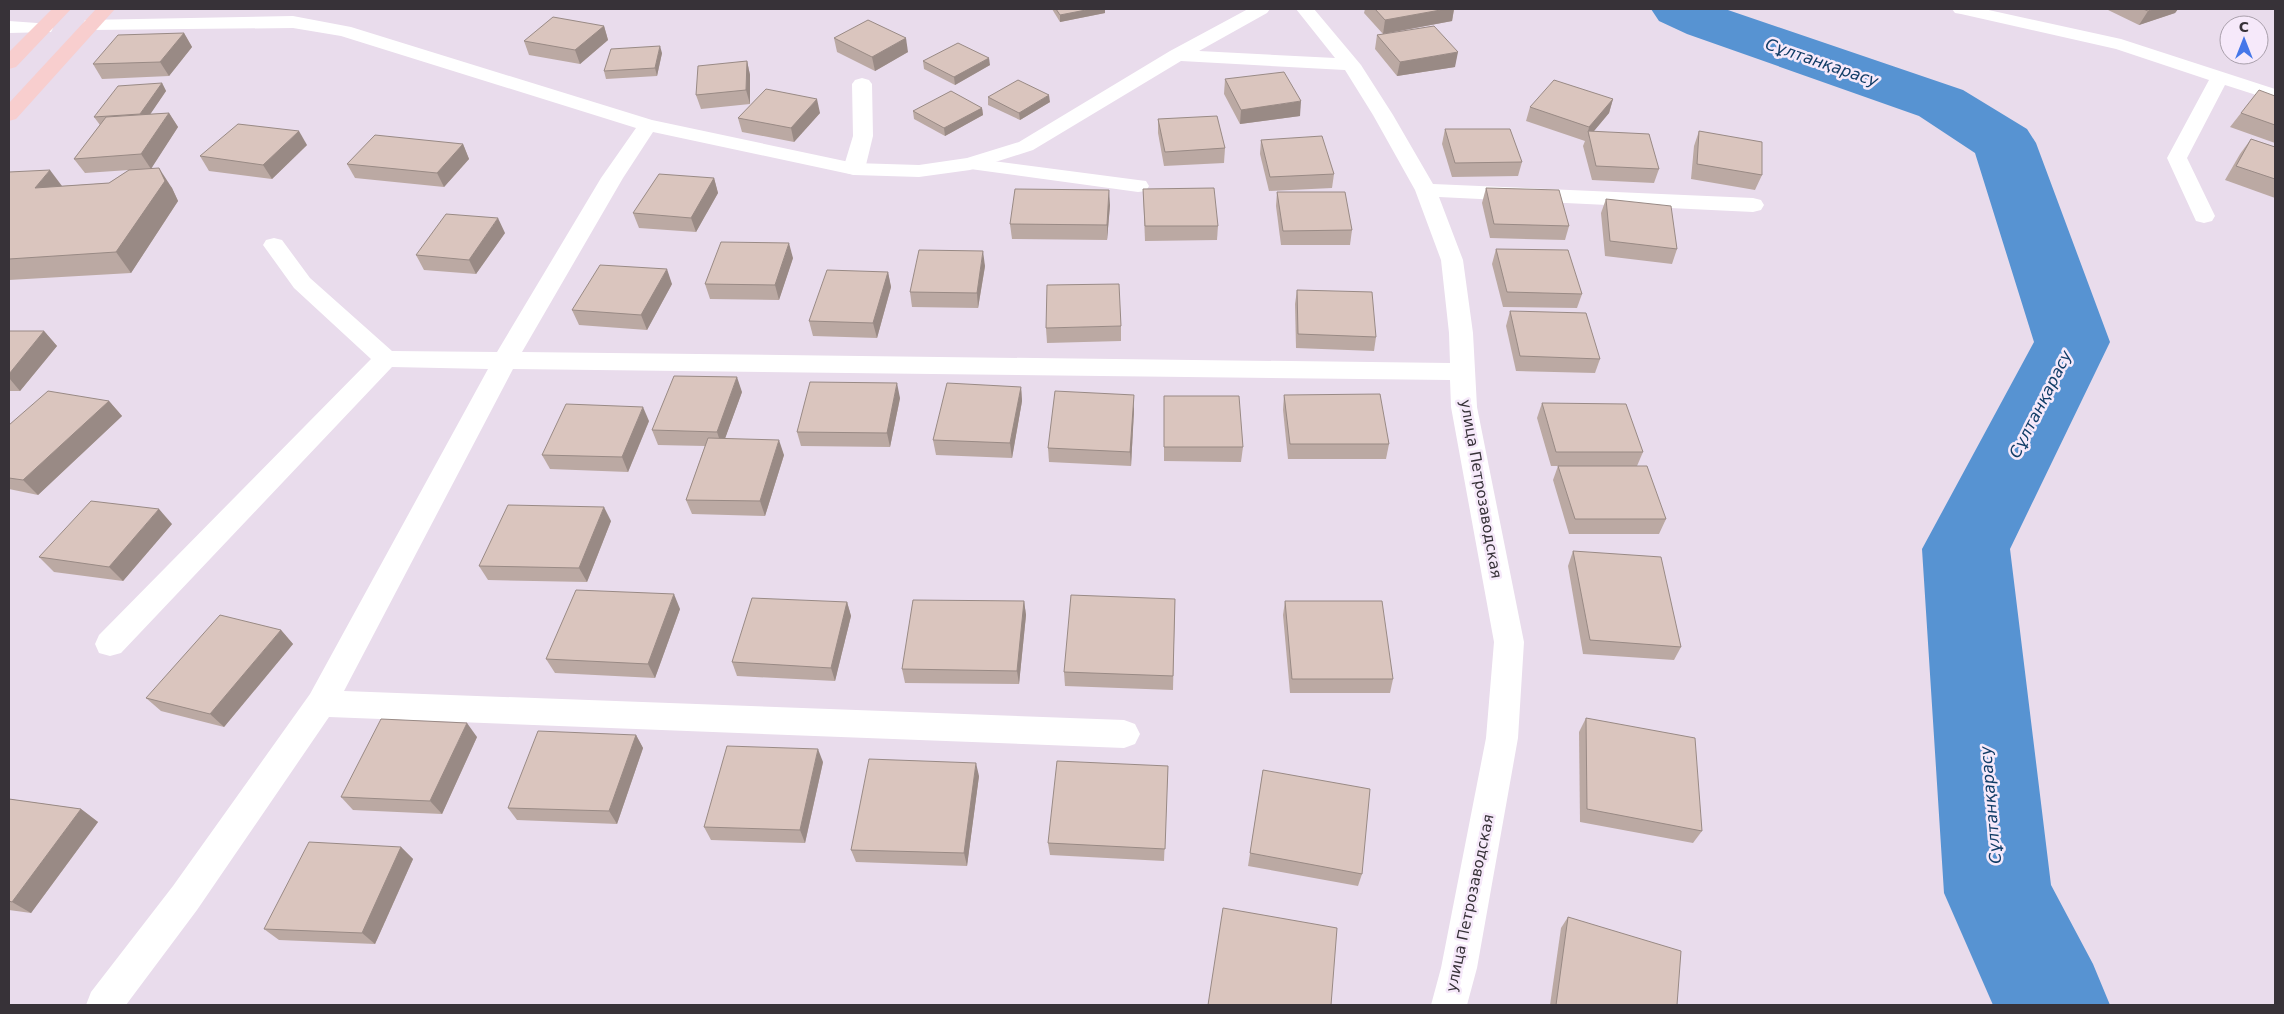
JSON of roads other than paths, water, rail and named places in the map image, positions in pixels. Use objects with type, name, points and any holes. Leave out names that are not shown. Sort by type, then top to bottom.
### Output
[{"type":"main road","points":[[9,63],[62,9]]},
{"type":"main road","points":[[9,116],[106,9]]},
{"type":"street","points":[[92,24],[295,15],[648,125],[854,169],[919,171],[970,164],[1026,146],[1177,56],[1261,9]]},
{"type":"street","name":"улица Петрозаводская","points":[[1305,9],[1350,65],[1383,115],[1426,190],[1452,260],[1463,372],[1464,407],[1510,642],[1502,738],[1458,968],[1448,1005]]},
{"type":"street","points":[[1961,9],[2121,45],[2275,95]]},
{"type":"street","points":[[9,28],[44,28]]},
{"type":"street","points":[[1177,56],[1350,65]]},
{"type":"street","points":[[2204,216],[2177,158],[2220,77]]},
{"type":"street","points":[[854,169],[863,136],[862,84]]},
{"type":"street","points":[[104,1005],[185,898],[321,703],[505,360],[612,178],[648,125]]},
{"type":"street","points":[[970,164],[1138,186]]},
{"type":"street","points":[[1426,190],[1753,205]]},
{"type":"street","points":[[274,245],[302,283],[386,358],[1463,372]]},
{"type":"street","points":[[110,644],[386,358]]},
{"type":"street","points":[[321,703],[1124,734]]},
{"type":"waterway","name":"Сұлтанқарасу","points":[[1679,9],[1707,22],[1941,103],[2004,143],[2072,342],[1966,549],[1998,893],[2052,1005]]}]
